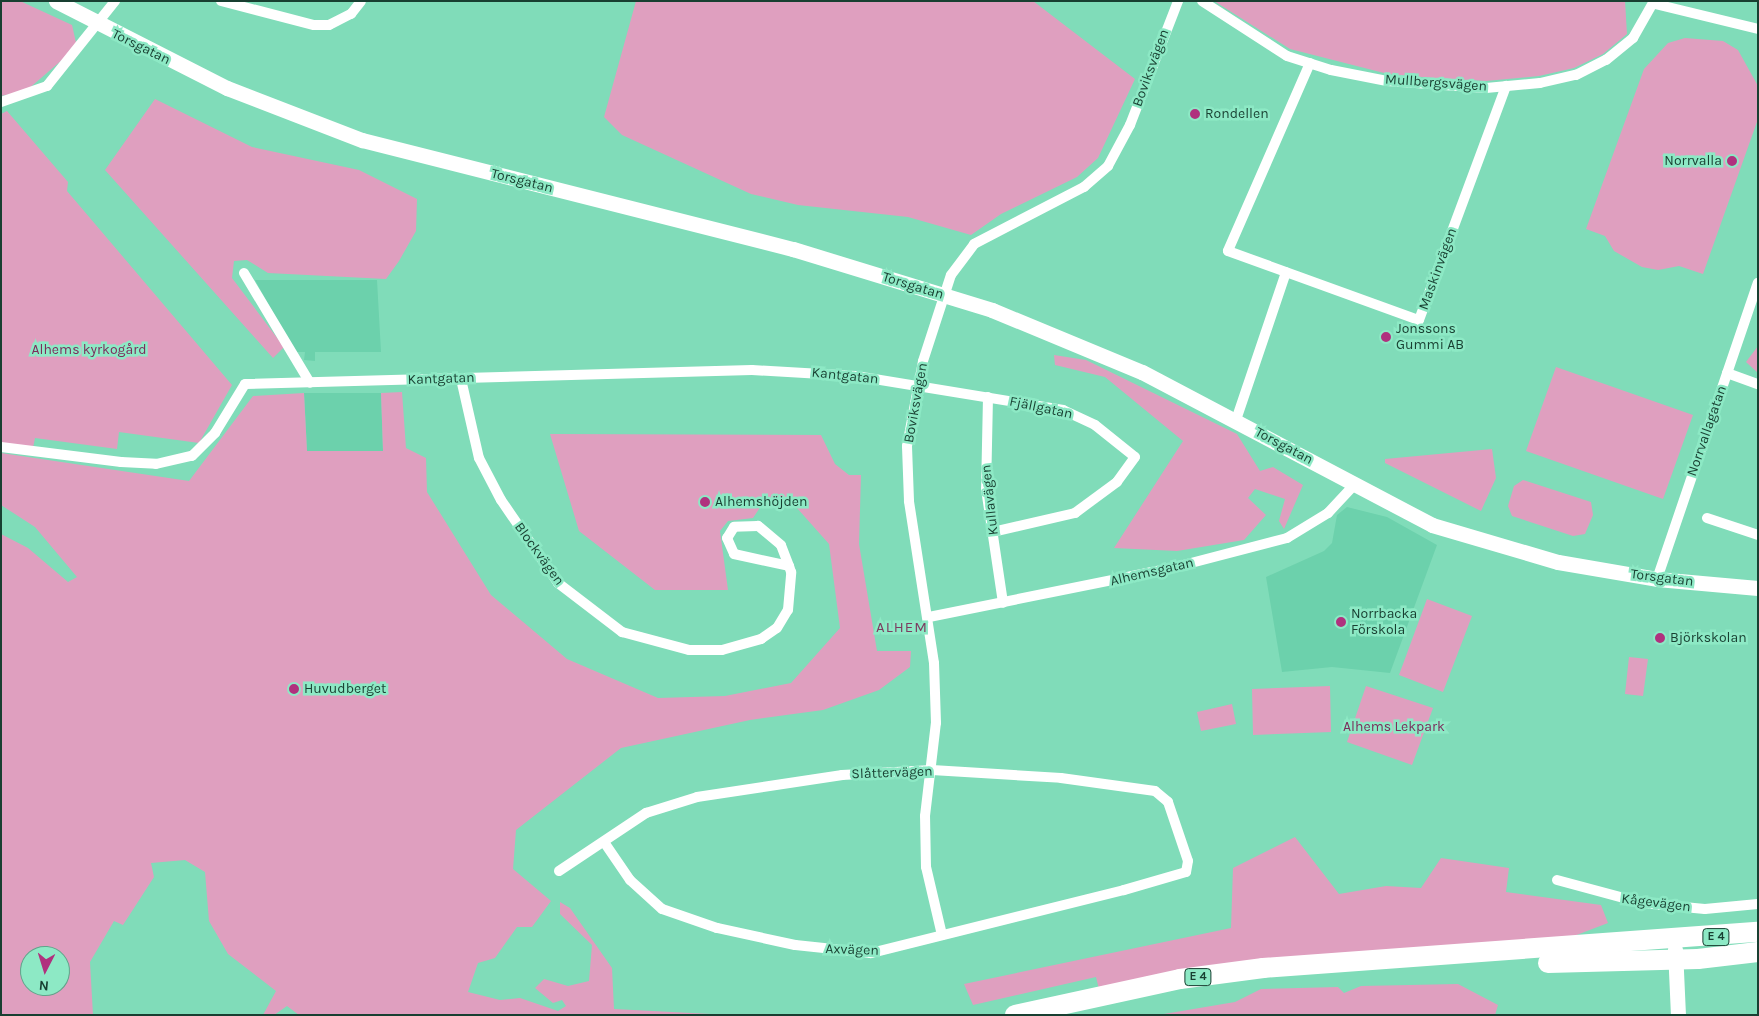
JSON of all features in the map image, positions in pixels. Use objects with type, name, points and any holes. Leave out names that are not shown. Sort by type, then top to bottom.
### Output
[{"type":"highway","name":"E 4","points":[[1056,1015],[1198,985],[1302,973],[1675,950],[1758,932]]},
{"type":"highway","name":"E 4","points":[[1015,1015],[1180,979],[1272,967],[1675,950],[1758,952]]},
{"type":"main road","name":"Torsgatan","points":[[56,1],[98,26],[227,88],[362,140],[793,249],[992,310],[1142,372],[1432,525],[1558,562],[1657,579],[1758,588]]},
{"type":"main road","points":[[1675,950],[1678,1015]]},
{"type":"street","points":[[1,102],[47,86],[98,26],[115,1]]},
{"type":"street","points":[[221,1],[314,25],[346,17],[361,1]]},
{"type":"street","name":"Boviksvägen","points":[[942,934],[926,867],[925,816],[932,770],[936,691],[929,617],[909,501],[907,446],[917,384],[951,276],[974,244],[1084,187],[1108,166],[1130,125],[1178,1]]},
{"type":"street","name":"Mullbergsvägen","points":[[1202,1],[1287,56],[1310,63],[1387,81],[1506,86],[1576,74],[1606,60],[1633,38],[1654,2]]},
{"type":"street","points":[[1654,2],[1758,28]]},
{"type":"street","name":"Maskinvägen","points":[[1310,63],[1228,251],[1419,320],[1506,86]]},
{"type":"street","points":[[244,272],[310,382]]},
{"type":"street","points":[[1236,420],[1286,272]]},
{"type":"street","name":"Norrvallagatan","points":[[1657,579],[1758,283]]},
{"type":"street","name":"Kantgatan","points":[[1,447],[156,464],[192,456],[215,433],[246,384],[752,370],[917,384]]},
{"type":"street","points":[[1727,373],[1758,384]]},
{"type":"street","name":"Blockvägen","points":[[461,379],[479,458],[501,500],[558,583],[622,632],[689,650],[722,650],[761,639],[777,628],[788,610],[789,566],[781,545],[758,526],[734,527],[727,538],[734,554],[789,566]]},
{"type":"street","name":"Fjällgatan","points":[[917,384],[1077,415],[1135,457],[1117,482],[1074,513],[993,532]]},
{"type":"street","name":"Kullavägen","points":[[988,397],[986,489],[1003,603]]},
{"type":"street","name":"Alhemsgatan","points":[[929,617],[1168,570],[1287,538],[1328,513],[1354,484]]},
{"type":"street","points":[[1707,518],[1758,535]]},
{"type":"street","name":"Slåttervägen","points":[[559,871],[646,813],[697,797],[842,774],[932,770],[1071,779],[1155,791],[1168,802],[1176,818],[1188,861],[1186,872]]},
{"type":"street","name":"Axvägen","points":[[604,842],[645,896],[662,909],[717,928],[795,945],[871,953],[942,934],[1086,901],[1186,872]]},
{"type":"street","name":"Kågevägen","points":[[1558,880],[1642,903],[1705,909],[1758,904]]},
{"type":"shaded area","points":[[255,280],[377,280],[381,352],[315,352],[315,361],[304,360],[305,352],[295,352]]},
{"type":"shaded area","points":[[304,393],[381,393],[383,451],[307,451]]},
{"type":"shaded area","name":"Norrbacka Förskola","points":[[1347,507],[1387,517],[1437,545],[1390,673],[1332,667],[1282,672],[1266,577],[1324,551],[1332,543],[1337,515]]},
{"type":"green space","points":[[1,1],[20,1],[72,25],[77,47],[26,91],[1,96]]},
{"type":"green space","points":[[636,1],[1033,1],[1135,79],[1098,158],[1077,177],[1001,214],[971,235],[908,217],[798,205],[751,194],[622,135],[604,117]]},
{"type":"green space","points":[[1214,1],[1625,1],[1627,34],[1603,54],[1574,68],[1539,76],[1486,81],[1433,78],[1388,74],[1290,49]]},
{"type":"green space","points":[[1685,38],[1723,41],[1738,50],[1758,86],[1758,119],[1703,274],[1679,266],[1658,270],[1642,267],[1614,251],[1605,236],[1586,229],[1644,69],[1668,43]]},
{"type":"green space","points":[[155,99],[252,147],[359,170],[417,199],[416,231],[399,261],[386,279],[268,273],[247,260],[234,261],[232,278],[284,347],[273,358],[105,170]]},
{"type":"green space","name":"Alhems kyrkogård","points":[[7,111],[68,182],[67,191],[232,385],[199,443],[119,432],[117,449],[35,438],[33,448],[1,443],[1,114]]},
{"type":"green space","points":[[1758,346],[1758,373],[1746,362]]},
{"type":"green space","points":[[1054,355],[1086,360],[1237,434],[1260,471],[1273,467],[1303,485],[1284,529],[1279,521],[1285,499],[1255,489],[1248,498],[1266,515],[1244,540],[1177,551],[1114,548],[1183,441],[1105,377],[1055,365]]},
{"type":"green space","points":[[1556,367],[1693,415],[1663,499],[1526,451]]},
{"type":"green space","points":[[402,392],[406,448],[426,458],[427,492],[491,595],[567,659],[658,698],[725,696],[791,683],[840,628],[829,544],[789,499],[763,503],[753,518],[728,521],[720,531],[728,590],[655,590],[579,531],[550,434],[821,435],[835,464],[849,475],[861,475],[859,544],[877,651],[911,651],[910,667],[879,690],[823,710],[750,720],[621,748],[516,830],[513,869],[551,901],[532,927],[517,927],[495,958],[478,963],[468,992],[500,1000],[520,998],[558,1011],[566,1006],[562,1000],[553,1003],[535,988],[544,979],[568,986],[589,981],[592,945],[560,914],[560,902],[570,908],[612,968],[614,1009],[730,1015],[299,1015],[287,1006],[274,1015],[263,1015],[276,991],[228,954],[209,921],[205,872],[185,860],[151,863],[154,877],[123,925],[114,921],[90,962],[93,1015],[1,1015],[1,534],[28,548],[68,582],[77,577],[35,527],[1,505],[1,453],[189,481],[253,396],[304,393],[307,451],[383,451],[381,393]]},
{"type":"green space","points":[[1492,449],[1496,478],[1481,511],[1385,463],[1385,459]]},
{"type":"green space","points":[[1523,480],[1591,502],[1593,515],[1585,534],[1573,536],[1512,516],[1508,506],[1514,486]]},
{"type":"green space","points":[[1427,599],[1472,616],[1443,692],[1399,675]]},
{"type":"green space","points":[[1629,657],[1648,659],[1643,696],[1625,694]]},
{"type":"green space","points":[[1330,686],[1331,732],[1253,735],[1252,689]]},
{"type":"green space","name":"Alhems Lekpark","points":[[1366,686],[1433,708],[1412,765],[1347,742]]},
{"type":"green space","points":[[1232,704],[1236,724],[1201,731],[1197,712]]},
{"type":"green space","points":[[1295,837],[1339,894],[1386,886],[1421,888],[1441,858],[1509,868],[1506,892],[1601,905],[1608,923],[1574,936],[1099,989],[1096,977],[973,1005],[964,984],[1231,928],[1233,868]]},
{"type":"green space","points":[[1458,984],[1498,1005],[1495,1015],[1158,1015],[1235,1002],[1261,989],[1338,987],[1344,993],[1361,986]]},
{"type":"place","name":"Rondellen","points":[[1195,114]]},
{"type":"place","name":"Norrvalla","points":[[1732,161]]},
{"type":"place","name":"Jonssons Gummi AB","points":[[1386,337]]},
{"type":"place","name":"Alhemshöjden","points":[[705,502]]},
{"type":"place","name":"Norrbacka Förskola","points":[[1341,622]]},
{"type":"place","name":"Björkskolan","points":[[1660,638]]},
{"type":"place","name":"Huvudberget","points":[[294,689]]},
{"type":"district","name":"ALHEM","points":[[902,628]]}]
